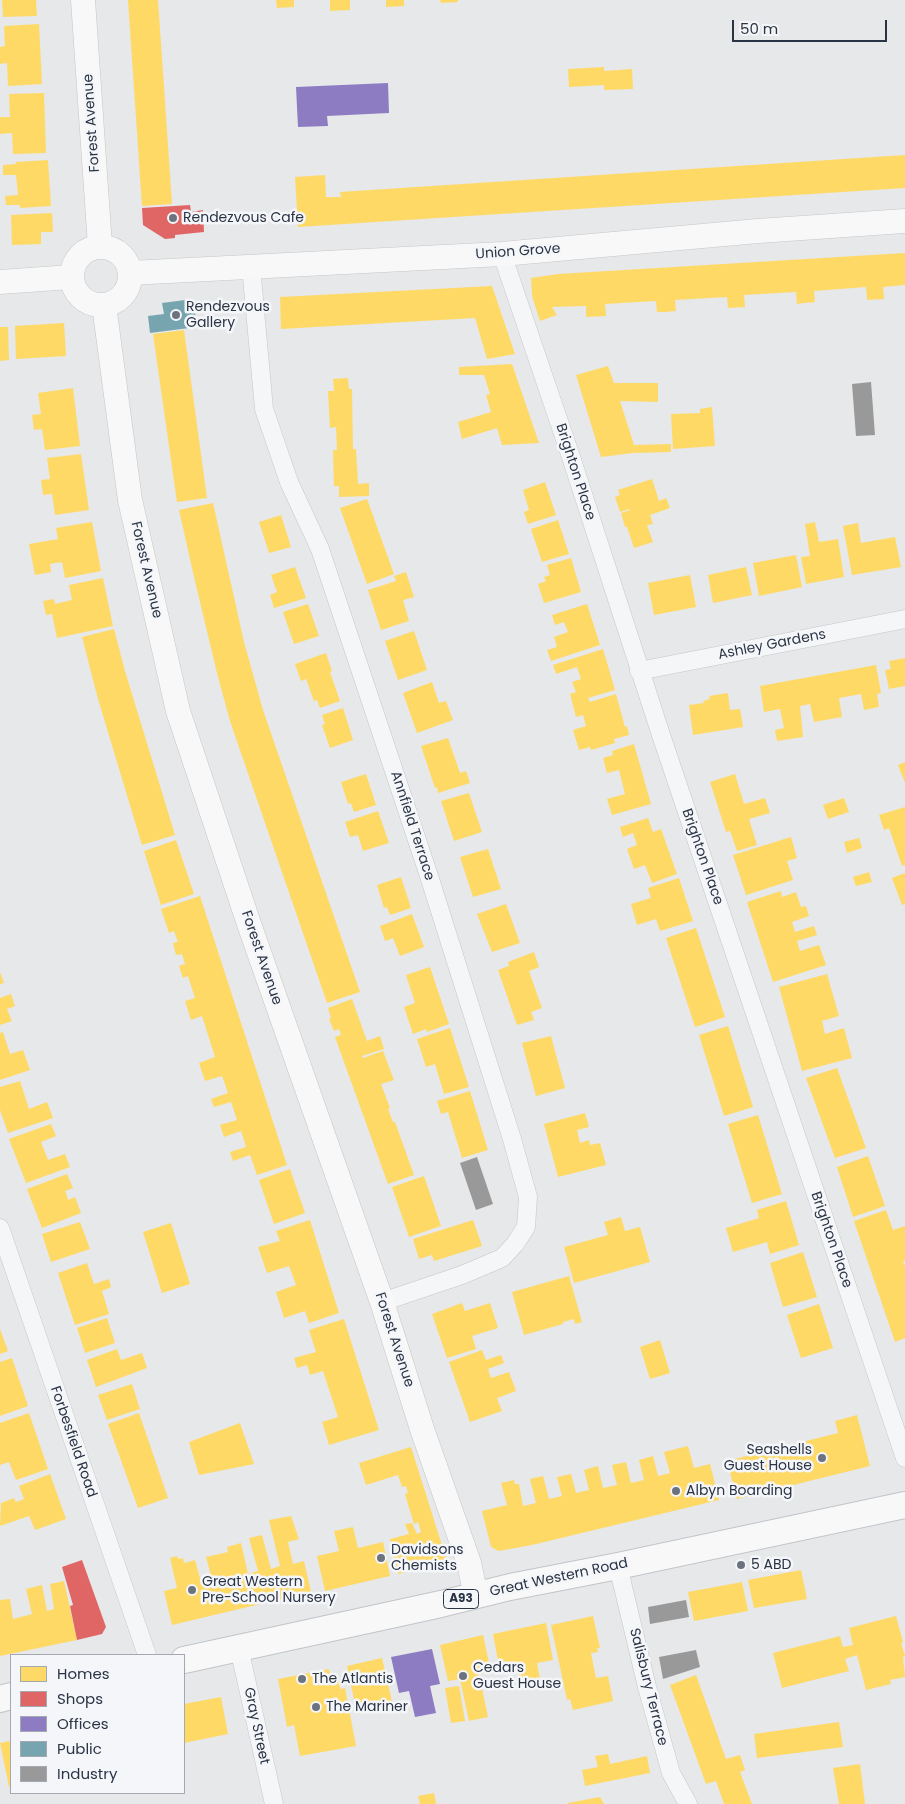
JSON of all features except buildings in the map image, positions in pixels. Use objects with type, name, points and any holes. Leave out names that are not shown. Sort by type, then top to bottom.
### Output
[{"type":"main road","name":"Great Western Road","points":[[185,1660],[510,1587],[905,1505]]},
{"type":"street","name":"Forest Avenue","points":[[83,0],[100,246]]},
{"type":"street","name":"Union Grove","points":[[130,273],[502,254],[758,230],[905,221]]},
{"type":"street","points":[[100,246],[109,247],[124,257],[130,273],[130,282],[127,291],[121,298],[113,303],[94,305],[78,295],[71,277],[76,259],[91,248],[100,246]]},
{"type":"street","name":"Brighton Place","points":[[502,254],[570,456],[639,671],[905,1458]]},
{"type":"street","name":"Annfield Terrace","points":[[251,266],[264,409],[289,482],[320,548],[429,876],[512,1139],[528,1197],[526,1227],[515,1244],[502,1258],[462,1275],[382,1302]]},
{"type":"street","points":[[0,282],[71,277]]},
{"type":"street","name":"Forest Avenue","points":[[104,305],[130,500],[178,711],[249,924],[382,1302],[422,1429],[469,1563],[476,1596]]},
{"type":"street","name":"Ashley Gardens","points":[[639,671],[905,619]]},
{"type":"street","name":"Forbesfield Road","points":[[0,1228],[147,1654]]},
{"type":"street","name":"Salisbury Terrace","points":[[618,1566],[648,1690],[671,1773],[688,1804]]},
{"type":"street","name":"Gray Street","points":[[239,1648],[274,1804]]},
{"type":"place","name":"Rendezvous Cafe","points":[[173,218]]},
{"type":"place","name":"Rendezvous Gallery","points":[[176,315]]},
{"type":"place","name":"Seashells Guest House","points":[[822,1458]]},
{"type":"place","name":"Albyn Boarding","points":[[676,1491]]},
{"type":"place","name":"Davidsons Chemists","points":[[381,1558]]},
{"type":"place","name":"5 ABD","points":[[741,1565]]},
{"type":"place","name":"Great Western Pre-School Nursery","points":[[192,1590]]},
{"type":"place","name":"Cedars Guest House","points":[[463,1676]]},
{"type":"place","name":"The Atlantis","points":[[302,1679]]},
{"type":"place","name":"The Mariner","points":[[316,1707]]}]
